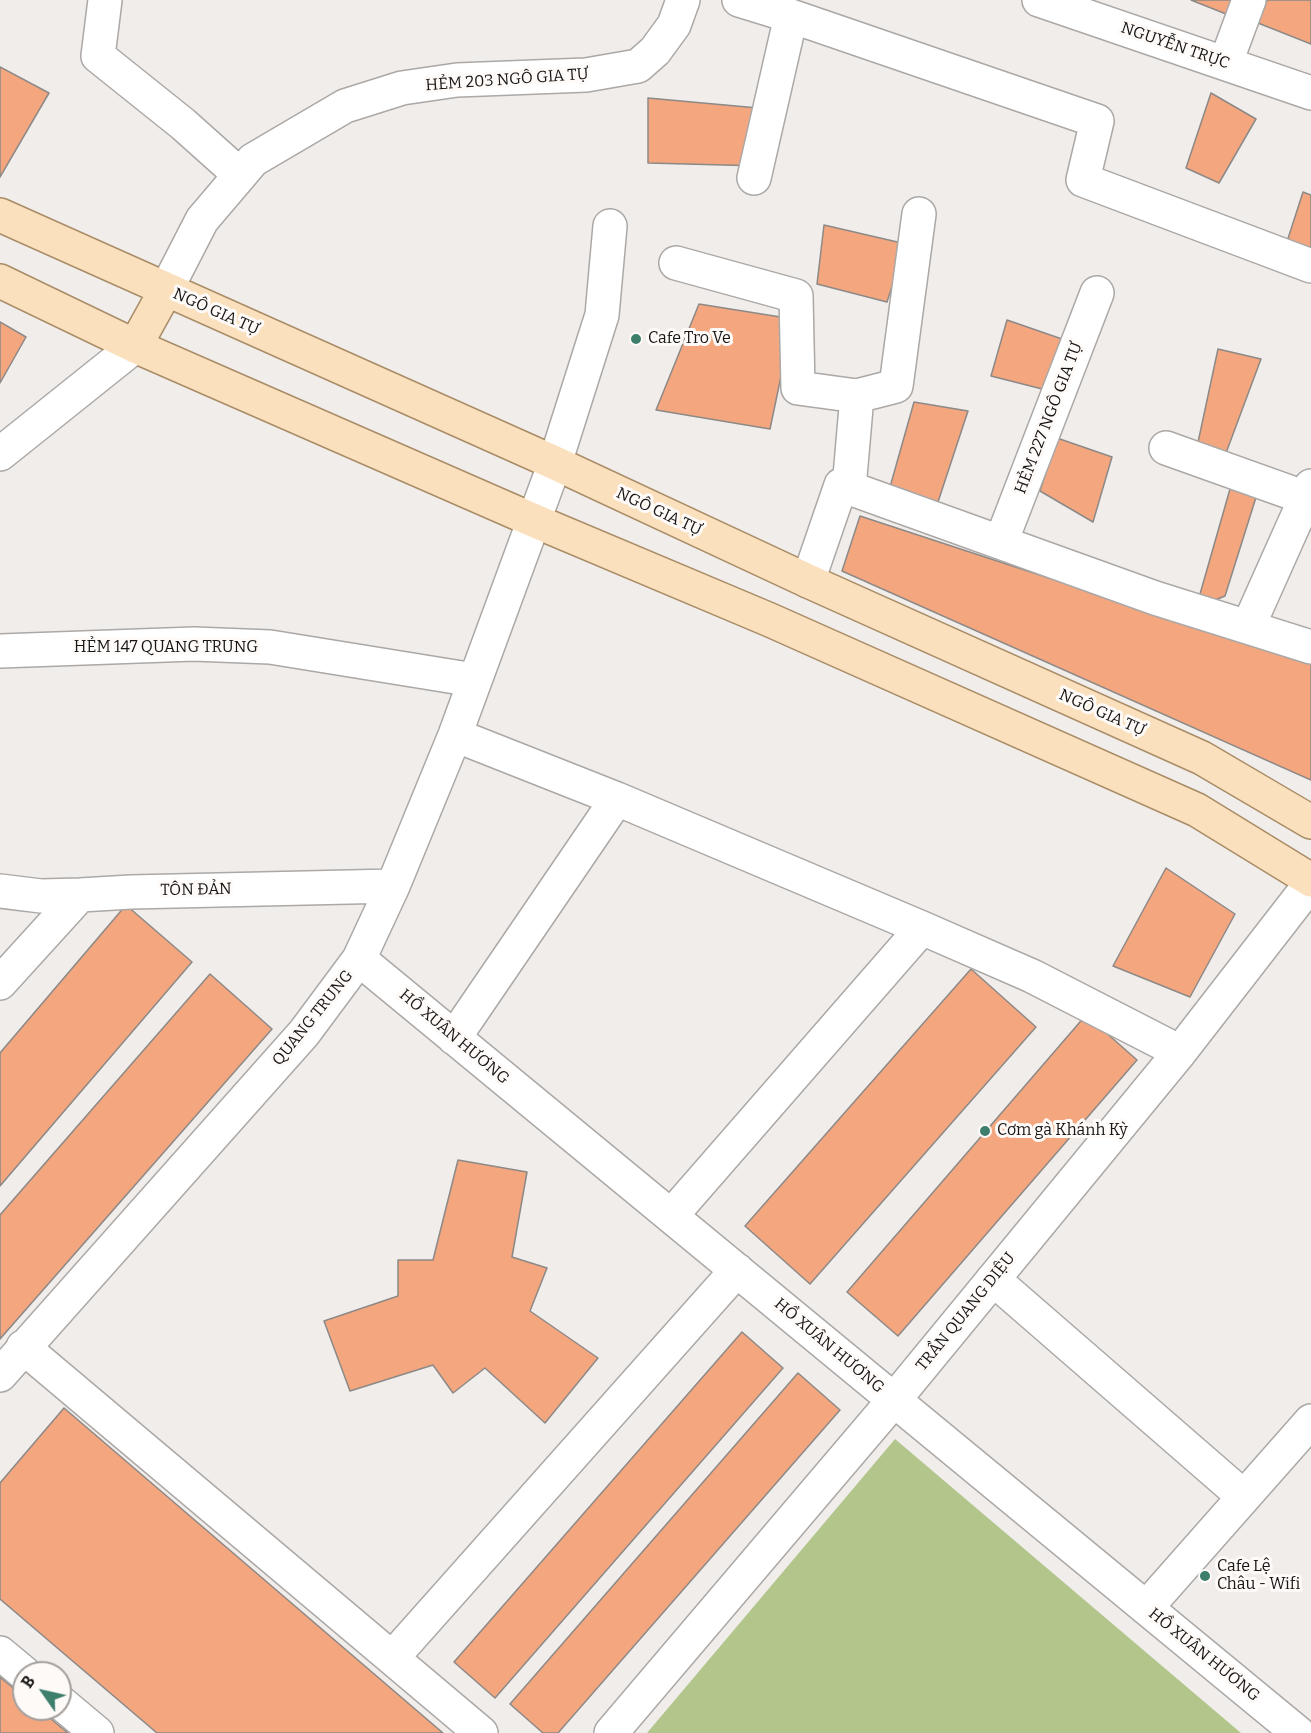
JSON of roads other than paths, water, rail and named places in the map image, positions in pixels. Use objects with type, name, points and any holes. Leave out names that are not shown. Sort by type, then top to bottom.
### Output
[{"type":"main road","name":"NGÔ GIA TỰ","points":[[0,215],[555,463],[808,581],[1202,758],[1311,822]]},
{"type":"main road","points":[[0,281],[135,346],[534,521],[770,620],[1197,810],[1311,881]]},
{"type":"main road","points":[[135,346],[166,290]]},
{"type":"street","points":[[105,0],[98,56],[183,124],[240,175]]},
{"type":"street","name":"HẺM 203 NGÔ GIA TỰ","points":[[166,290],[202,220],[253,160],[345,105],[402,88],[457,80],[586,75],[638,66],[655,51],[674,25],[683,0]]},
{"type":"street","points":[[739,0],[1097,121],[1083,180],[1311,266]]},
{"type":"street","name":"NGUYỄN TRỰC","points":[[1039,0],[1080,6],[1311,93]]},
{"type":"street","points":[[1226,62],[1249,0]]},
{"type":"street","points":[[754,178],[791,16]]},
{"type":"street","points":[[676,263],[796,296],[798,388],[857,396],[896,386],[919,214]]},
{"type":"street","name":"QUANG TRUNG","points":[[0,1375],[304,1033],[359,959],[393,886],[455,735],[555,463],[602,315],[610,226]]},
{"type":"street","name":"HẺM 227 NGÔ GIA TỰ","points":[[1001,542],[1097,293]]},
{"type":"street","points":[[0,454],[135,346]]},
{"type":"street","points":[[849,488],[857,396]]},
{"type":"street","points":[[1166,448],[1308,492],[1248,627]]},
{"type":"street","points":[[808,581],[841,485],[1155,598],[1311,647]]},
{"type":"street","name":"HẺM 147 QUANG TRUNG","points":[[0,651],[194,645],[270,647],[474,680]]},
{"type":"street","points":[[455,735],[617,799],[1032,976],[1180,1052]]},
{"type":"street","points":[[454,1038],[617,799]]},
{"type":"street","name":"TRẦN QUANG DIỆU","points":[[611,1733],[894,1400],[1180,1052],[1311,881]]},
{"type":"street","name":"TÔN ĐẢN","points":[[0,891],[41,896],[80,896],[131,892],[393,886]]},
{"type":"street","points":[[0,983],[80,896]]},
{"type":"street","points":[[671,1216],[922,928]]},
{"type":"street","name":"HỒ XUÂN HƯƠNG","points":[[359,959],[1298,1733]]},
{"type":"street","points":[[392,1658],[737,1270]]},
{"type":"street","points":[[993,1279],[1244,1497]]},
{"type":"street","points":[[23,1347],[481,1733]]},
{"type":"street","points":[[1146,1608],[1311,1421]]},
{"type":"street","points":[[0,1653],[12,1663]]},
{"type":"street","points":[[72,1712],[97,1733]]},
{"type":"place","name":"Cafe Tro Ve","points":[[636,339]]},
{"type":"place","name":"Cơm gà Khánh Kỳ","points":[[985,1131]]},
{"type":"place","name":"Cafe Lệ Châu - Wifi","points":[[1205,1576]]}]
